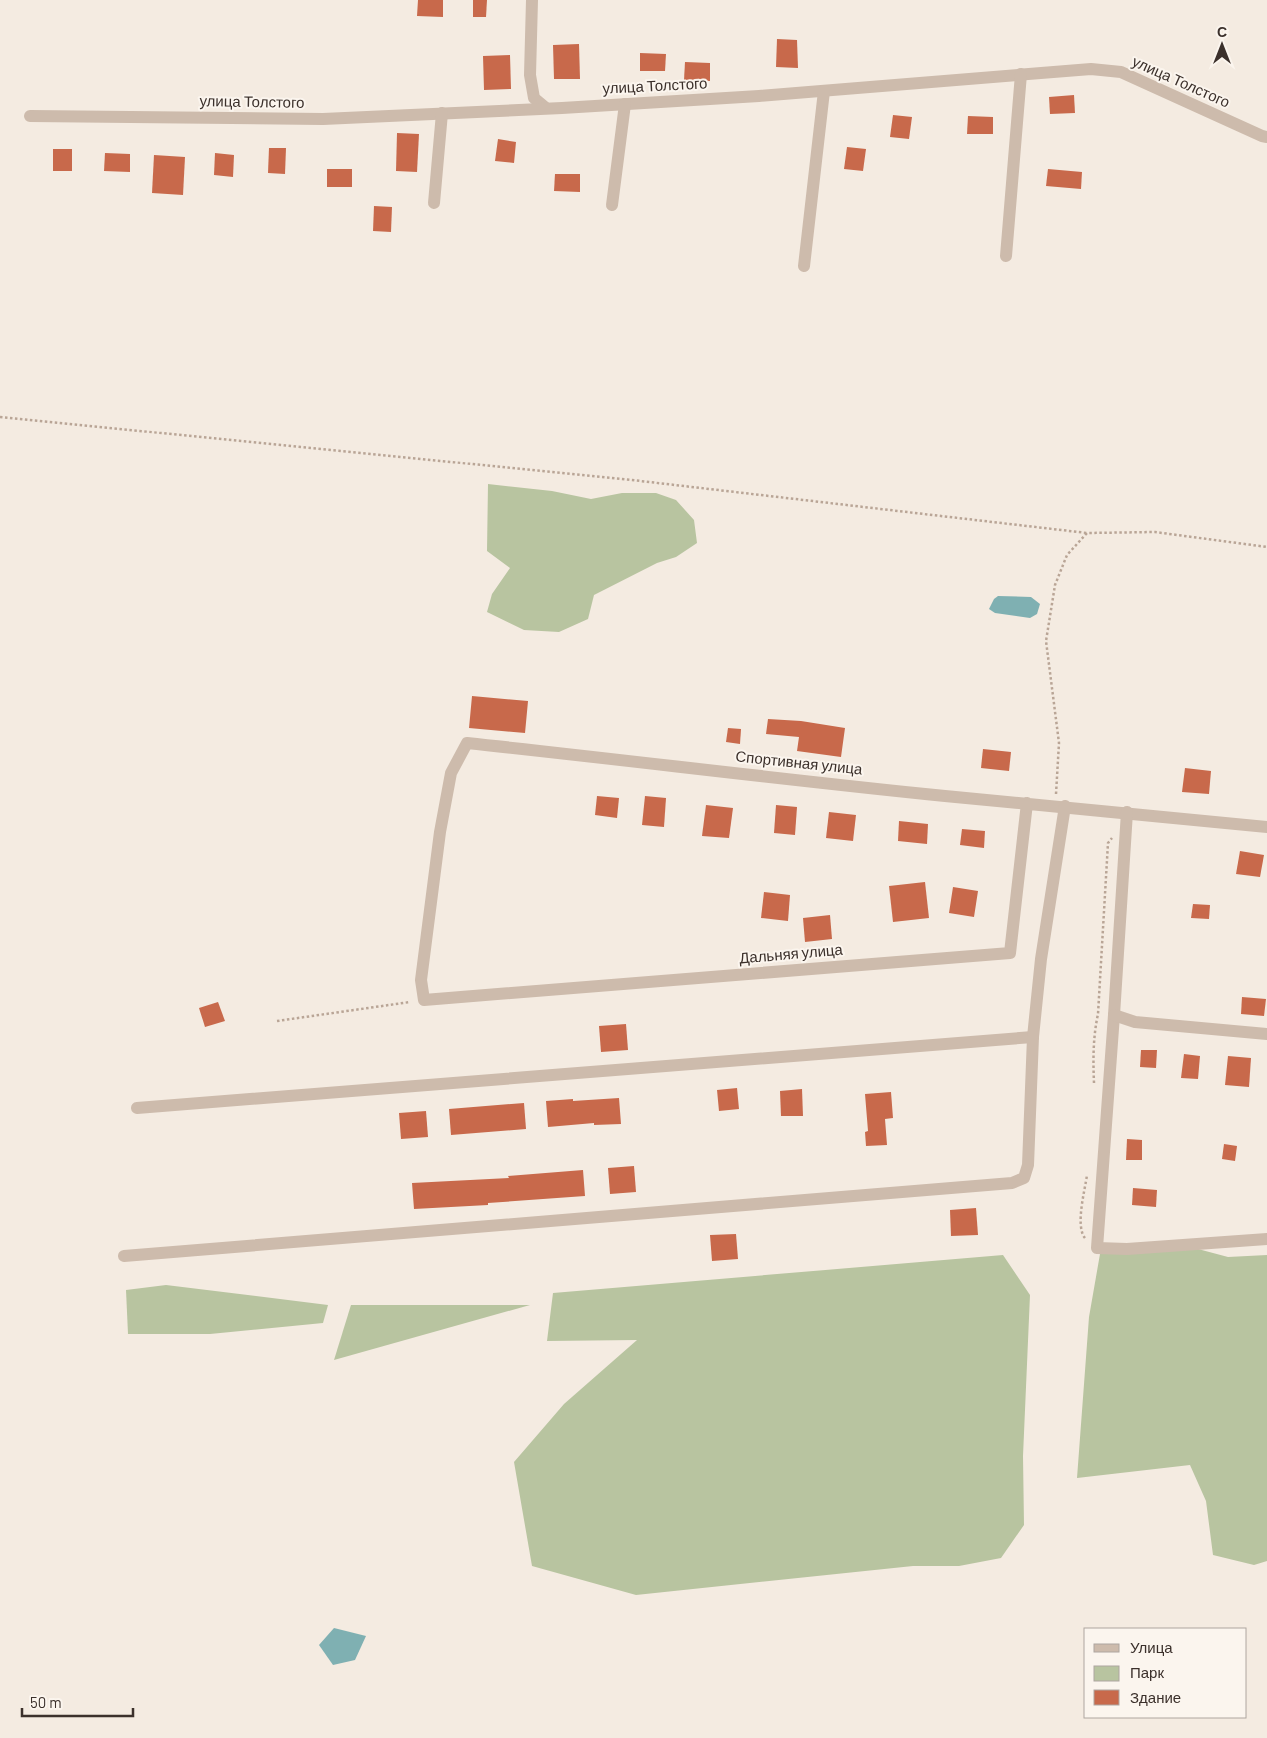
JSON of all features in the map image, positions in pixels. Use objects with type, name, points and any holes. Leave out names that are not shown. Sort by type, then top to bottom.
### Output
[{"type":"street","points":[[532,0],[530,75],[534,98],[546,108]]},
{"type":"street","name":"улица Толстого","points":[[30,116],[323,119],[625,104],[824,91],[1091,69],[1121,72],[1267,137]]},
{"type":"street","points":[[1006,256],[1021,74]]},
{"type":"street","points":[[804,266],[824,91]]},
{"type":"street","points":[[612,205],[625,104]]},
{"type":"street","points":[[434,203],[442,113]]},
{"type":"street","name":"Спортивная улица","points":[[424,1000],[421,980],[440,832],[451,774],[467,743],[946,796],[1060,806],[1126,818],[1267,827]]},
{"type":"street","name":"Дальняя улица","points":[[424,1000],[1010,953],[1027,803]]},
{"type":"street","points":[[124,1256],[1012,1183],[1024,1178],[1028,1165],[1033,1037],[1060,806]]},
{"type":"street","points":[[1126,818],[1097,1248],[1127,1249],[1267,1239]]},
{"type":"street","points":[[1114,1015],[1135,1022],[1267,1034]]},
{"type":"street","points":[[137,1108],[1033,1037]]},
{"type":"path","points":[[0,417],[632,480],[1086,533],[1155,532],[1267,546]]},
{"type":"path","points":[[1060,806],[1059,744],[1046,641],[1055,585],[1067,554],[1086,533]]},
{"type":"path","points":[[1094,1088],[1094,1031],[1098,1014],[1108,843],[1126,818]]},
{"type":"path","points":[[277,1021],[424,1000]]},
{"type":"path","points":[[1088,1175],[1082,1203],[1081,1230],[1087,1241],[1097,1248]]},
{"type":"green space","points":[[488,484],[552,491],[591,499],[622,493],[656,493],[676,500],[694,520],[697,543],[676,557],[657,563],[594,595],[588,619],[559,632],[524,630],[487,612],[492,594],[510,568],[487,551]]},
{"type":"green space","points":[[1198,1249],[1228,1257],[1267,1255],[1267,1561],[1254,1565],[1213,1555],[1206,1501],[1190,1465],[1077,1478],[1089,1317],[1100,1254]]},
{"type":"green space","points":[[1003,1255],[1030,1295],[1023,1456],[1024,1525],[1001,1558],[959,1566],[913,1566],[636,1595],[532,1566],[514,1462],[564,1404],[637,1340],[547,1341],[553,1293]]},
{"type":"green space","points":[[166,1285],[328,1305],[323,1323],[210,1334],[128,1334],[126,1290]]},
{"type":"green space","points":[[351,1305],[530,1305],[334,1360]]},
{"type":"water","points":[[998,596],[1031,597],[1040,604],[1037,614],[1030,618],[995,613],[989,609],[994,599]]},
{"type":"water","points":[[334,1628],[366,1636],[355,1660],[333,1665],[319,1645]]},
{"type":"building","points":[[418,0],[443,0],[443,17],[417,16]]},
{"type":"building","points":[[473,0],[487,0],[486,17],[473,17]]},
{"type":"building","points":[[777,39],[797,40],[798,68],[776,67]]},
{"type":"building","points":[[579,44],[580,79],[554,79],[553,45]]},
{"type":"building","points":[[640,53],[666,54],[665,71],[640,71]]},
{"type":"building","points":[[510,55],[511,89],[484,90],[483,56]]},
{"type":"building","points":[[685,62],[710,63],[710,81],[684,80]]},
{"type":"building","points":[[1074,95],[1075,113],[1050,114],[1049,97]]},
{"type":"building","points":[[893,115],[912,117],[909,139],[890,137]]},
{"type":"building","points":[[968,116],[993,117],[993,134],[967,134]]},
{"type":"building","points":[[397,133],[419,134],[417,172],[396,171]]},
{"type":"building","points":[[498,139],[516,142],[514,163],[495,161]]},
{"type":"building","points":[[847,147],[866,149],[863,171],[844,169]]},
{"type":"building","points":[[269,148],[286,148],[285,174],[268,173]]},
{"type":"building","points":[[53,149],[72,149],[72,171],[53,171]]},
{"type":"building","points":[[105,153],[130,154],[130,172],[104,171]]},
{"type":"building","points":[[215,153],[234,155],[233,177],[214,175]]},
{"type":"building","points":[[154,155],[185,157],[183,195],[152,193]]},
{"type":"building","points":[[327,169],[352,169],[352,187],[327,187]]},
{"type":"building","points":[[1048,169],[1082,172],[1081,189],[1046,186]]},
{"type":"building","points":[[555,174],[580,174],[580,192],[554,191]]},
{"type":"building","points":[[374,206],[392,207],[391,232],[373,231]]},
{"type":"building","points":[[472,696],[528,701],[525,733],[469,728]]},
{"type":"building","points":[[768,719],[801,721],[845,728],[841,757],[797,751],[799,737],[766,734]]},
{"type":"building","points":[[728,728],[741,729],[740,744],[726,742]]},
{"type":"building","points":[[983,749],[1011,752],[1009,771],[981,768]]},
{"type":"building","points":[[1185,768],[1211,771],[1209,794],[1182,792]]},
{"type":"building","points":[[597,796],[619,798],[617,818],[595,815]]},
{"type":"building","points":[[645,796],[666,798],[664,827],[642,825]]},
{"type":"building","points":[[706,805],[733,808],[729,838],[702,836]]},
{"type":"building","points":[[776,805],[797,807],[795,835],[774,833]]},
{"type":"building","points":[[829,812],[856,815],[853,841],[826,838]]},
{"type":"building","points":[[899,821],[928,824],[927,844],[898,841]]},
{"type":"building","points":[[962,829],[985,831],[984,848],[960,845]]},
{"type":"building","points":[[1240,851],[1264,855],[1260,877],[1236,874]]},
{"type":"building","points":[[925,882],[929,918],[893,922],[889,886]]},
{"type":"building","points":[[953,887],[978,891],[974,917],[949,913]]},
{"type":"building","points":[[764,892],[790,895],[788,921],[761,918]]},
{"type":"building","points":[[1193,904],[1210,905],[1209,919],[1191,918]]},
{"type":"building","points":[[830,915],[832,939],[805,942],[803,918]]},
{"type":"building","points":[[1242,997],[1266,999],[1264,1016],[1241,1014]]},
{"type":"building","points":[[218,1002],[225,1021],[205,1027],[199,1008]]},
{"type":"building","points":[[626,1024],[628,1050],[601,1052],[599,1026]]},
{"type":"building","points":[[1141,1050],[1157,1050],[1156,1068],[1140,1067]]},
{"type":"building","points":[[1184,1054],[1200,1056],[1198,1079],[1181,1078]]},
{"type":"building","points":[[1228,1056],[1251,1058],[1249,1087],[1225,1085]]},
{"type":"building","points":[[737,1088],[739,1109],[719,1111],[717,1090]]},
{"type":"building","points":[[802,1089],[803,1116],[781,1116],[780,1091]]},
{"type":"building","points":[[891,1092],[893,1118],[885,1119],[887,1145],[866,1146],[865,1132],[868,1131],[865,1094]]},
{"type":"building","points":[[619,1098],[621,1124],[594,1125],[594,1123],[548,1127],[546,1101]]},
{"type":"building","points":[[524,1103],[526,1129],[451,1135],[449,1109]]},
{"type":"building","points":[[426,1111],[428,1137],[401,1139],[399,1113]]},
{"type":"building","points":[[1127,1139],[1142,1140],[1142,1160],[1126,1160]]},
{"type":"building","points":[[1224,1144],[1237,1146],[1235,1161],[1222,1159]]},
{"type":"building","points":[[634,1166],[636,1192],[610,1194],[608,1168]]},
{"type":"building","points":[[583,1170],[585,1196],[488,1203],[488,1205],[414,1209],[412,1183],[509,1178],[508,1176]]},
{"type":"building","points":[[1133,1188],[1157,1190],[1156,1207],[1132,1205]]},
{"type":"building","points":[[976,1208],[978,1235],[951,1236],[950,1210]]},
{"type":"building","points":[[736,1234],[738,1259],[712,1261],[710,1235]]}]
